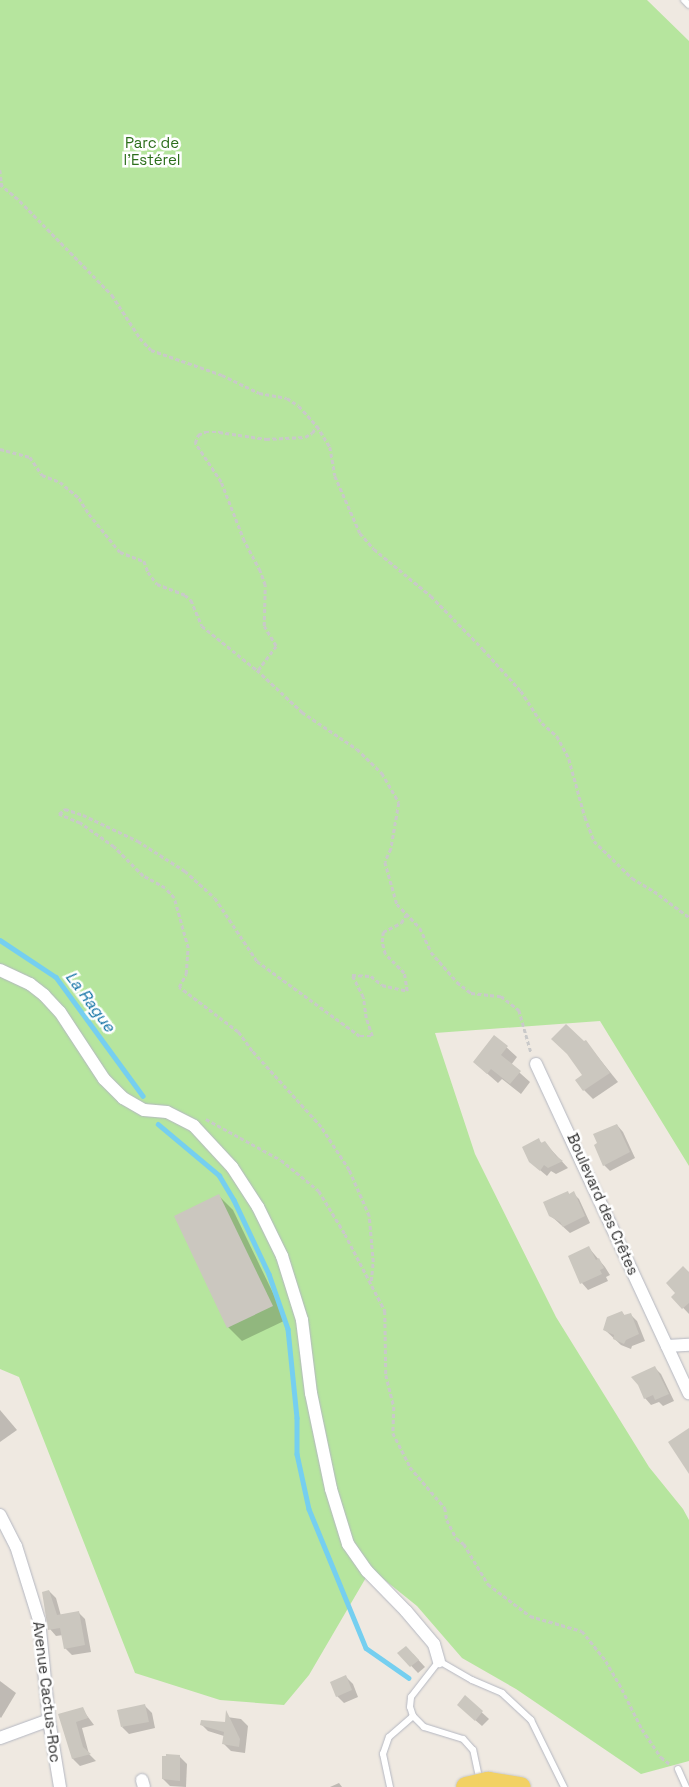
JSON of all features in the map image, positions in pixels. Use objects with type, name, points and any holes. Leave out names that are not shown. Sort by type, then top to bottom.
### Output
[{"type":"main road","points":[[466,1787],[488,1782],[521,1787]]},
{"type":"street","points":[[0,970],[30,984],[44,995],[60,1012],[104,1079],[122,1098],[144,1110],[167,1112],[194,1126],[232,1168],[258,1207],[282,1256],[302,1320],[311,1394],[331,1489],[348,1544],[367,1571],[406,1611],[434,1644],[439,1661]]},
{"type":"street","name":"Boulevard des Crêtes","points":[[536,1064],[689,1393]]},
{"type":"street","points":[[667,1346],[689,1345]]},
{"type":"street","name":"Avenue Cactus-Roc","points":[[0,1515],[16,1546],[39,1620],[49,1720],[60,1787]]},
{"type":"street","points":[[0,1738],[49,1720]]},
{"type":"lane","points":[[684,0],[689,5]]},
{"type":"lane","points":[[482,1787],[473,1750],[464,1739],[424,1727],[413,1716],[410,1707],[411,1697],[439,1661],[472,1680],[502,1692],[531,1720],[564,1787]]},
{"type":"lane","points":[[390,1787],[383,1754],[389,1737],[413,1716]]},
{"type":"lane","points":[[678,1769],[686,1787]]},
{"type":"path","points":[[0,170],[1,185],[112,295],[140,338],[151,350],[222,375],[259,393],[287,398],[299,406],[330,447],[335,476],[360,533],[408,579],[431,596],[483,649],[521,690],[542,723],[556,736],[569,759],[585,818],[594,841],[632,878],[654,891],[689,917]]},
{"type":"path","points":[[258,670],[276,646],[264,626],[265,585],[260,571],[244,541],[221,482],[196,443],[198,436],[205,432],[219,432],[266,439],[304,437],[312,433],[316,426]]},
{"type":"path","points":[[0,449],[30,457],[42,475],[60,482],[79,498],[88,514],[120,552],[144,561],[148,572],[158,584],[185,595],[191,600],[202,626],[258,670],[302,712],[357,749],[382,773],[399,803],[391,849],[385,862],[397,904],[406,916],[420,928],[431,952],[457,982],[471,993],[501,996],[519,1010],[529,1047],[536,1064]]},
{"type":"path","points":[[371,1281],[373,1262],[369,1216],[350,1170],[321,1127],[252,1051],[238,1032],[179,987],[186,974],[188,948],[174,898],[164,888],[143,876],[114,847],[80,823],[59,814],[65,809],[84,814],[138,841],[185,871],[216,898],[257,961],[360,1036],[372,1036],[366,1018],[363,997],[352,975],[371,976],[382,985],[407,991],[404,973],[385,954],[382,942],[383,932],[401,923],[406,916]]},
{"type":"path","points":[[194,1126],[206,1118],[281,1160],[318,1191],[345,1234],[362,1270],[371,1281],[385,1311],[386,1375],[394,1407],[393,1434],[410,1467],[446,1508],[447,1520],[456,1538],[464,1544],[488,1584],[530,1616],[582,1631],[610,1668],[642,1730],[661,1757],[678,1769]]},
{"type":"green space","name":"Parc de l'Estérel","points":[[0,0],[647,0],[689,41],[689,1166],[600,1021],[435,1033],[475,1154],[556,1317],[649,1467],[683,1509],[689,1520],[689,1761],[641,1774],[516,1689],[462,1658],[417,1606],[371,1569],[309,1675],[284,1705],[220,1700],[135,1673],[19,1377],[0,1369]]},
{"type":"building","points":[[566,1024],[584,1041],[586,1040],[610,1073],[583,1091],[575,1080],[582,1075],[567,1054],[551,1039]]},
{"type":"building","points":[[494,1035],[508,1046],[501,1055],[521,1071],[510,1084],[491,1069],[487,1074],[473,1062]]},
{"type":"building","points":[[617,1124],[630,1152],[603,1166],[594,1145],[597,1143],[593,1134]]},
{"type":"building","points":[[539,1138],[541,1143],[545,1141],[556,1156],[563,1161],[548,1168],[544,1165],[540,1171],[529,1162],[522,1147]]},
{"type":"building","points":[[568,1191],[569,1194],[574,1191],[585,1216],[563,1227],[560,1222],[549,1216],[543,1202]]},
{"type":"building","points":[[219,1194],[273,1306],[227,1328],[174,1216]]},
{"type":"building","points":[[589,1246],[596,1260],[599,1258],[604,1268],[600,1270],[602,1274],[580,1284],[568,1256]]},
{"type":"building","points":[[683,1266],[689,1272],[689,1303],[682,1309],[671,1297],[675,1293],[666,1283]]},
{"type":"building","points":[[622,1311],[624,1315],[631,1313],[639,1334],[626,1340],[624,1344],[613,1339],[614,1335],[603,1330],[607,1317]]},
{"type":"building","points":[[655,1366],[669,1394],[655,1400],[653,1395],[644,1399],[638,1385],[631,1377]]},
{"type":"building","points":[[689,1428],[689,1474],[668,1442]]},
{"type":"building","points":[[49,1590],[57,1615],[79,1611],[85,1645],[64,1649],[60,1628],[48,1630],[42,1592]]},
{"type":"building","points":[[406,1646],[419,1660],[410,1667],[397,1653]]},
{"type":"building","points":[[346,1675],[352,1690],[336,1697],[330,1682]]},
{"type":"building","points":[[465,1695],[483,1711],[475,1721],[457,1705]]},
{"type":"building","points":[[145,1704],[149,1722],[121,1727],[117,1710]]},
{"type":"building","points":[[83,1707],[88,1718],[76,1722],[83,1747],[91,1754],[72,1759],[58,1714]]},
{"type":"building","points":[[226,1710],[240,1739],[239,1747],[222,1744],[224,1732],[200,1725],[201,1720],[225,1722]]},
{"type":"building","points":[[166,1754],[180,1755],[180,1781],[162,1779],[162,1756],[166,1756]]},
{"type":"waterway","name":"La Rague","points":[[0,940],[56,977],[143,1096]]},
{"type":"waterway","points":[[158,1124],[219,1175],[234,1200],[269,1274],[288,1329],[297,1418],[297,1454],[309,1509],[366,1648],[409,1678]]}]
